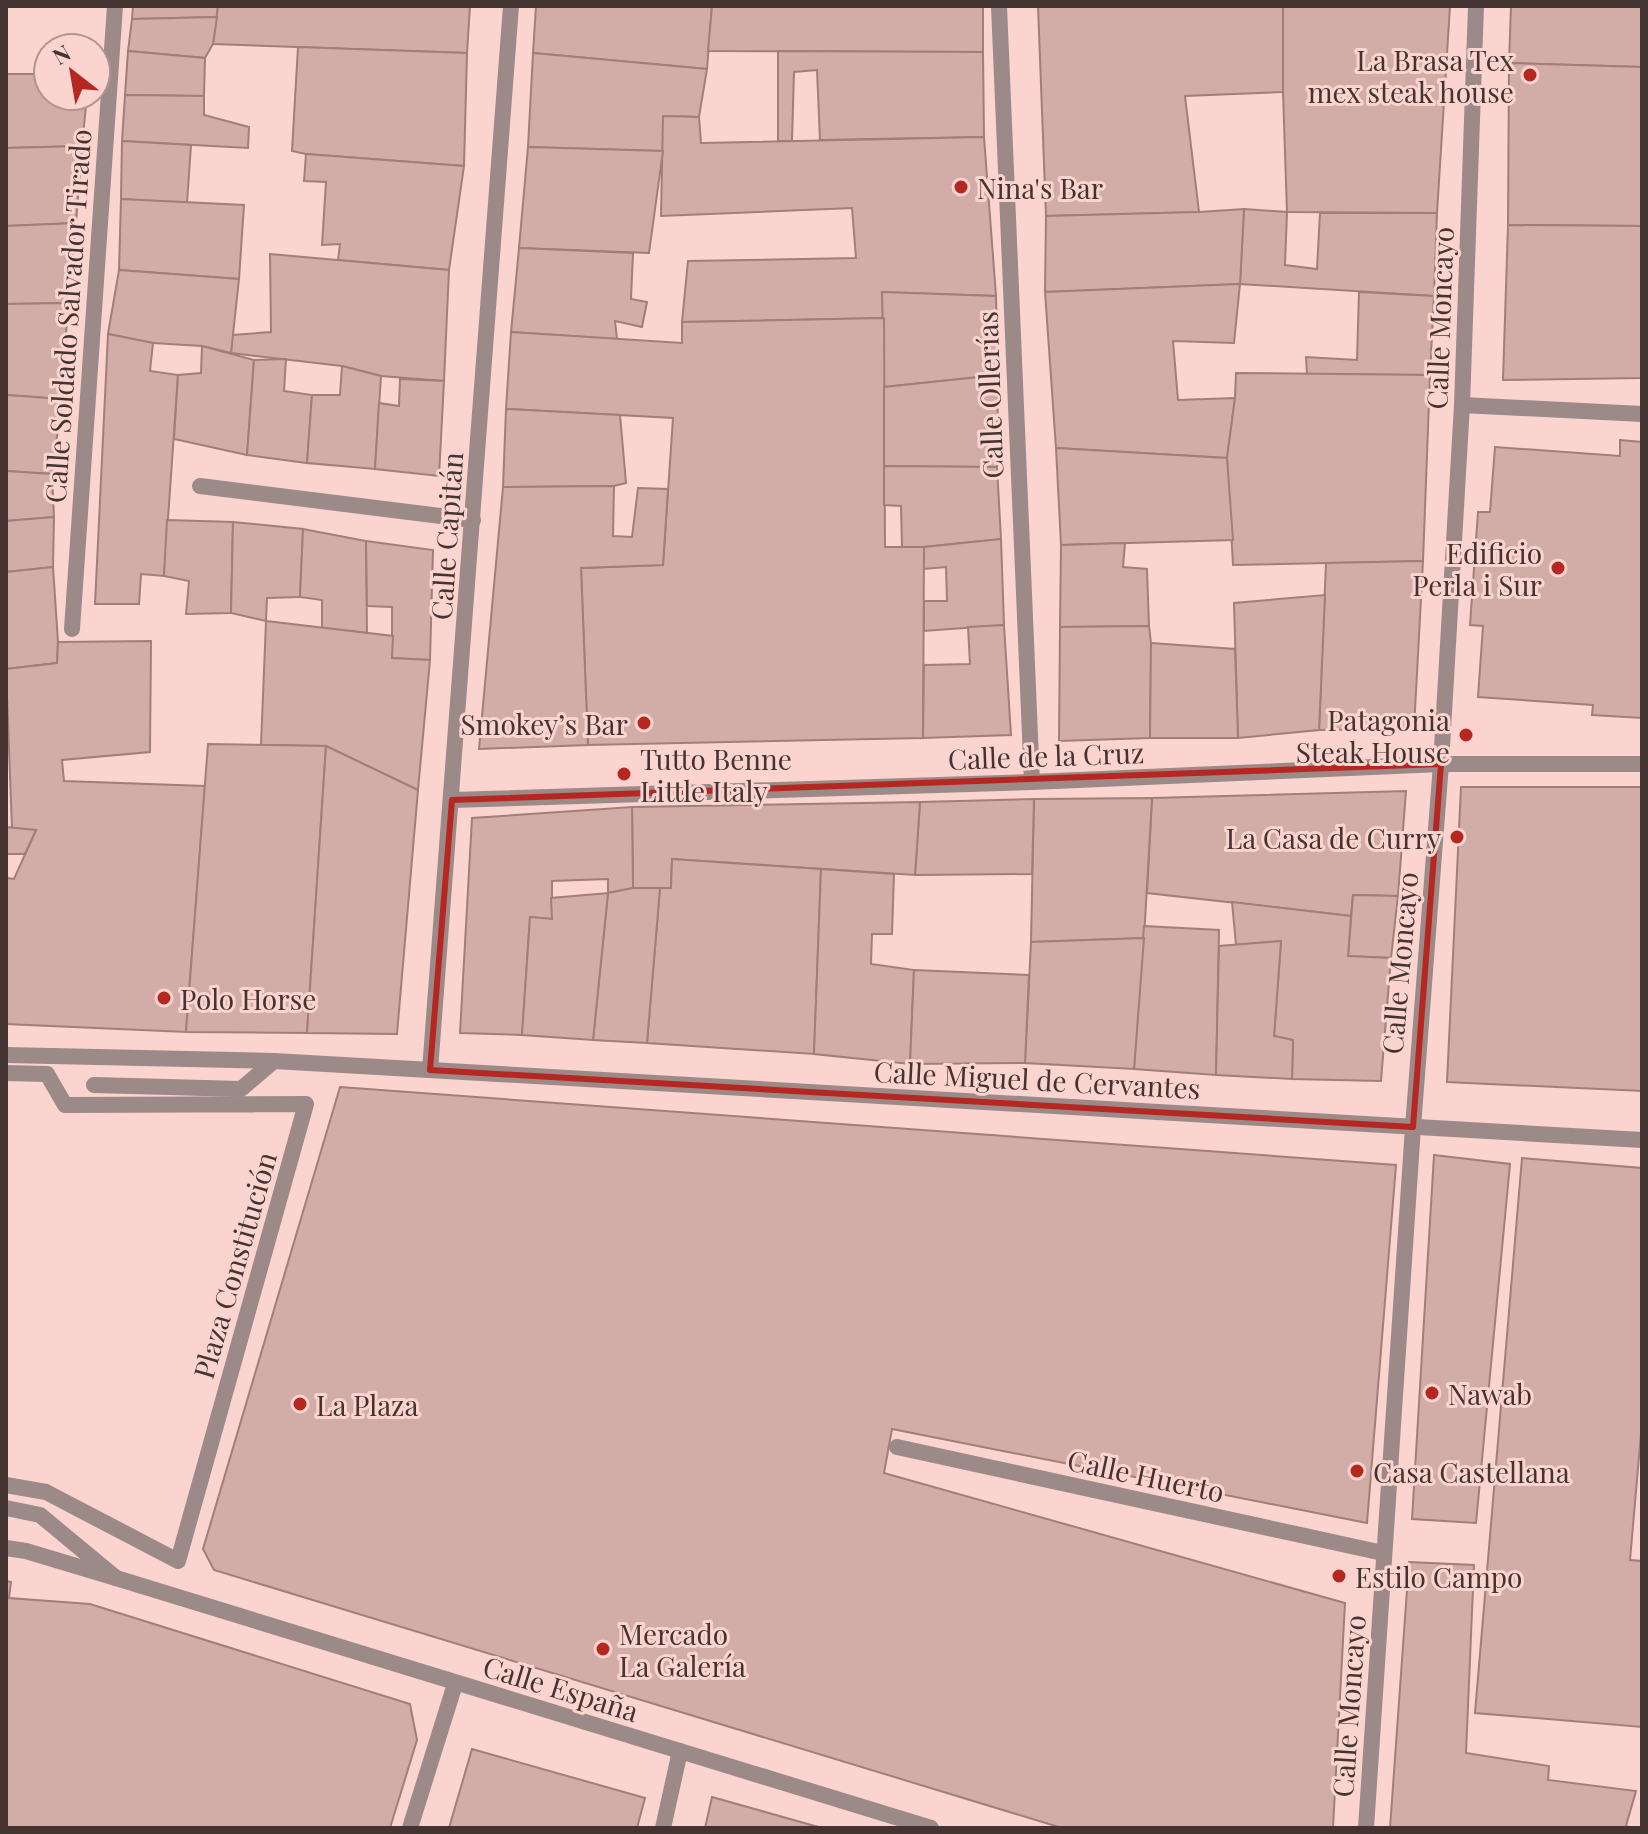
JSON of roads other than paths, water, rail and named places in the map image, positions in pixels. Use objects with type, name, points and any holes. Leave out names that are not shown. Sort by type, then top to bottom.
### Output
[{"type":"street","name":"Calle Soldado Salvador Tirado","points":[[72,629],[115,6]]},
{"type":"street","name":"Calle Capitán","points":[[430,1070],[511,6]]},
{"type":"street","name":"Calle Ollerías","points":[[999,6],[1032,782]]},
{"type":"street","name":"Calle Moncayo","points":[[1366,1828],[1413,1127],[1441,764],[1462,405],[1476,6]]},
{"type":"street","points":[[1462,405],[1642,414]]},
{"type":"street","points":[[200,486],[473,520]]},
{"type":"street","name":"Calle de la Cruz","points":[[452,800],[1032,782],[1441,764],[1642,764]]},
{"type":"street","name":"Calle Miguel de Cervantes","points":[[6,1055],[274,1061],[1642,1140]]},
{"type":"street","points":[[94,1085],[241,1089],[274,1061]]},
{"type":"street","name":"Plaza Constitución","points":[[6,1073],[47,1074],[65,1105],[306,1104],[178,1561],[46,1492],[6,1485]]},
{"type":"street","name":"Calle Huerto","points":[[897,1447],[1383,1553]]},
{"type":"street","points":[[6,1508],[40,1515],[116,1578]]},
{"type":"street","name":"Calle España","points":[[6,1548],[116,1578],[931,1828]]},
{"type":"street","points":[[410,1828],[455,1684]]},
{"type":"street","points":[[663,1828],[680,1751]]},
{"type":"place","name":"La Brasa Tex mex steak house","points":[[1530,75]]},
{"type":"place","name":"Nina's Bar","points":[[961,187]]},
{"type":"place","name":"Edificio Perla i Sur","points":[[1558,568]]},
{"type":"place","name":"Smokey’s Bar","points":[[644,723]]},
{"type":"place","name":"Patagonia Steak House","points":[[1466,735]]},
{"type":"place","name":"Tutto Benne Little Italy","points":[[624,774]]},
{"type":"place","name":"La Casa de Curry","points":[[1457,837]]},
{"type":"place","name":"Polo Horse","points":[[164,998]]},
{"type":"place","name":"Nawab","points":[[1432,1393]]},
{"type":"place","name":"La Plaza","points":[[300,1404]]},
{"type":"place","name":"Casa Castellana","points":[[1357,1471]]},
{"type":"place","name":"Estilo Campo","points":[[1339,1576]]},
{"type":"place","name":"Mercado La Galería","points":[[603,1649]]}]
